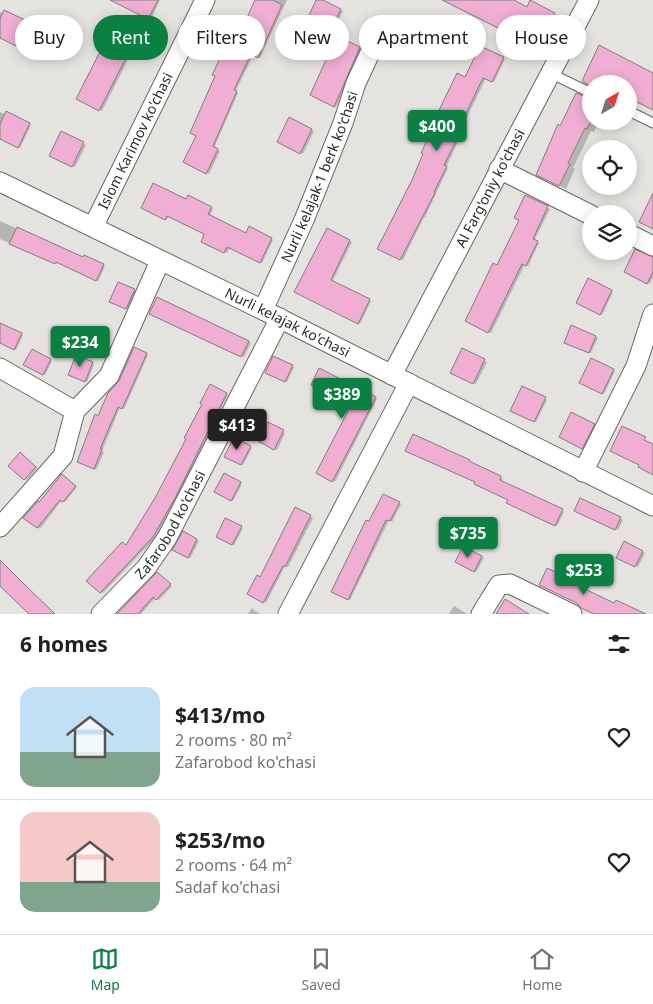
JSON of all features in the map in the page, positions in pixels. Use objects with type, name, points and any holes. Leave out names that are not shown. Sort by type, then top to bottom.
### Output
[{"type":"street","name":"Islom Karimov ko'chasi","points":[[92,227],[205,0]]},
{"type":"street","name":"Al Farg'oniy ko'chasi","points":[[392,375],[589,0]]},
{"type":"street","name":"Nurli kelajak-1 berk ko'chasi","points":[[262,310],[304,220],[343,124],[356,82],[366,60]]},
{"type":"street","points":[[499,169],[582,210]]},
{"type":"street","name":"Nurli kelajak ko'chasi","points":[[0,182],[280,318],[653,506]]},
{"type":"street","points":[[637,238],[653,246]]},
{"type":"street","points":[[0,527],[63,456],[74,410],[109,376],[160,261]]},
{"type":"street","points":[[583,472],[636,366],[653,314]]},
{"type":"street","name":"Zafarobod ko'chasi","points":[[101,614],[146,568],[166,538],[280,318]]},
{"type":"street","points":[[0,368],[74,410]]},
{"type":"street","points":[[288,614],[409,383]]},
{"type":"street","points":[[481,614],[499,585],[510,584],[572,614]]},
{"type":"lane","points":[[550,73],[582,89]]},
{"type":"lane","points":[[638,116],[653,123]]},
{"type":"building","points":[[110,0],[158,0],[150,15],[140,15]]},
{"type":"building","points":[[255,0],[273,0],[282,5],[277,15],[275,15],[275,20],[265,43],[265,15],[248,15]]},
{"type":"building","points":[[316,0],[323,0],[341,9],[338,15],[309,15]]},
{"type":"building","points":[[442,0],[514,0],[527,7],[530,0],[555,13],[554,15],[496,15],[496,27],[486,22],[486,15],[472,15]]},
{"type":"building","points":[[4,10],[15,15],[15,46],[0,38],[0,18]]},
{"type":"building","points":[[349,42],[359,47],[334,107],[310,95],[326,60],[349,60]]},
{"type":"building","points":[[599,45],[653,73],[653,110],[638,102],[638,75],[585,75]]},
{"type":"building","points":[[486,49],[496,53],[496,60],[503,60],[492,82],[483,78],[454,138],[457,139],[444,165],[447,166],[435,193],[400,260],[377,249],[412,180],[423,154],[421,153],[433,128],[431,127],[457,73],[465,77],[473,60],[486,60]]},
{"type":"building","points":[[96,60],[125,60],[99,111],[76,99]]},
{"type":"building","points":[[219,60],[248,60],[234,90],[237,91],[213,146],[218,149],[206,174],[183,162],[196,136],[190,133],[215,76],[212,75]]},
{"type":"building","points":[[576,93],[582,95],[582,130],[584,130],[559,186],[536,175],[558,124],[560,126]]},
{"type":"building","points":[[6,111],[30,123],[18,148],[0,139],[0,124]]},
{"type":"building","points":[[289,117],[312,129],[300,154],[277,142]]},
{"type":"building","points":[[61,131],[84,142],[72,167],[49,156]]},
{"type":"building","points":[[153,183],[186,199],[188,195],[212,207],[208,214],[246,233],[249,226],[272,238],[260,263],[227,247],[224,253],[201,242],[204,234],[167,216],[165,220],[141,208]]},
{"type":"building","points":[[653,193],[653,229],[639,222]]},
{"type":"building","points":[[525,195],[548,206],[533,239],[538,241],[526,266],[522,264],[488,333],[465,321],[493,263],[497,265],[519,220],[514,218]]},
{"type":"building","points":[[17,227],[83,257],[84,255],[104,264],[96,281],[56,262],[55,264],[9,244]]},
{"type":"building","points":[[327,228],[350,240],[331,280],[370,299],[358,324],[294,292]]},
{"type":"building","points":[[637,250],[653,257],[653,272],[647,284],[624,272],[630,260],[637,260]]},
{"type":"building","points":[[588,278],[612,290],[600,315],[576,303]]},
{"type":"building","points":[[118,282],[135,289],[126,309],[109,302]]},
{"type":"building","points":[[157,297],[249,341],[241,357],[149,314]]},
{"type":"building","points":[[0,323],[22,333],[14,350],[0,343]]},
{"type":"building","points":[[571,325],[596,336],[589,353],[564,343]]},
{"type":"building","points":[[134,347],[147,353],[122,409],[118,407],[100,449],[102,449],[94,469],[77,462],[95,414],[98,416],[108,393],[119,381]]},
{"type":"building","points":[[462,348],[485,359],[473,384],[450,373]]},
{"type":"building","points":[[32,349],[51,359],[43,375],[23,365]]},
{"type":"building","points":[[76,355],[93,362],[85,382],[68,375]]},
{"type":"building","points":[[273,356],[293,365],[285,382],[265,373]]},
{"type":"building","points":[[591,358],[614,369],[602,394],[579,383]]},
{"type":"building","points":[[319,368],[376,397],[332,482],[316,473],[351,405],[311,385]]},
{"type":"building","points":[[210,384],[227,393],[175,498],[153,537],[100,593],[86,581],[122,542],[126,545],[155,498],[186,439],[184,438]]},
{"type":"building","points":[[522,386],[546,397],[534,422],[510,411]]},
{"type":"building","points":[[571,412],[595,424],[582,449],[559,437]]},
{"type":"building","points":[[268,422],[284,430],[274,450],[258,441]]},
{"type":"building","points":[[622,426],[646,437],[644,440],[653,444],[653,475],[638,467],[639,465],[610,451]]},
{"type":"building","points":[[413,434],[501,476],[500,480],[563,509],[555,526],[506,503],[508,500],[474,484],[475,482],[405,451]]},
{"type":"building","points":[[234,437],[251,446],[241,465],[224,457]]},
{"type":"building","points":[[20,452],[36,467],[24,480],[8,466]]},
{"type":"building","points":[[224,473],[241,482],[231,501],[214,492]]},
{"type":"building","points":[[62,474],[76,486],[63,502],[60,500],[37,528],[23,518]]},
{"type":"building","points":[[383,494],[400,502],[390,521],[386,520],[348,600],[331,592],[366,520],[369,521]]},
{"type":"building","points":[[580,498],[621,517],[615,530],[574,511]]},
{"type":"building","points":[[295,507],[311,515],[285,567],[283,566],[263,603],[247,594],[257,575],[260,577]]},
{"type":"building","points":[[225,518],[242,526],[232,545],[216,537]]},
{"type":"building","points":[[183,531],[197,539],[188,558],[172,550]]},
{"type":"building","points":[[624,541],[643,551],[635,567],[616,558]]},
{"type":"building","points":[[463,546],[482,556],[474,572],[455,562]]},
{"type":"building","points":[[0,560],[55,614],[29,614],[0,586]]},
{"type":"building","points":[[547,568],[567,577],[566,580],[614,603],[616,600],[646,614],[594,614],[581,608],[577,603],[539,585]]},
{"type":"building","points":[[157,572],[171,584],[156,600],[153,597],[138,614],[117,614]]},
{"type":"building","points":[[505,599],[529,614],[496,614]]}]
